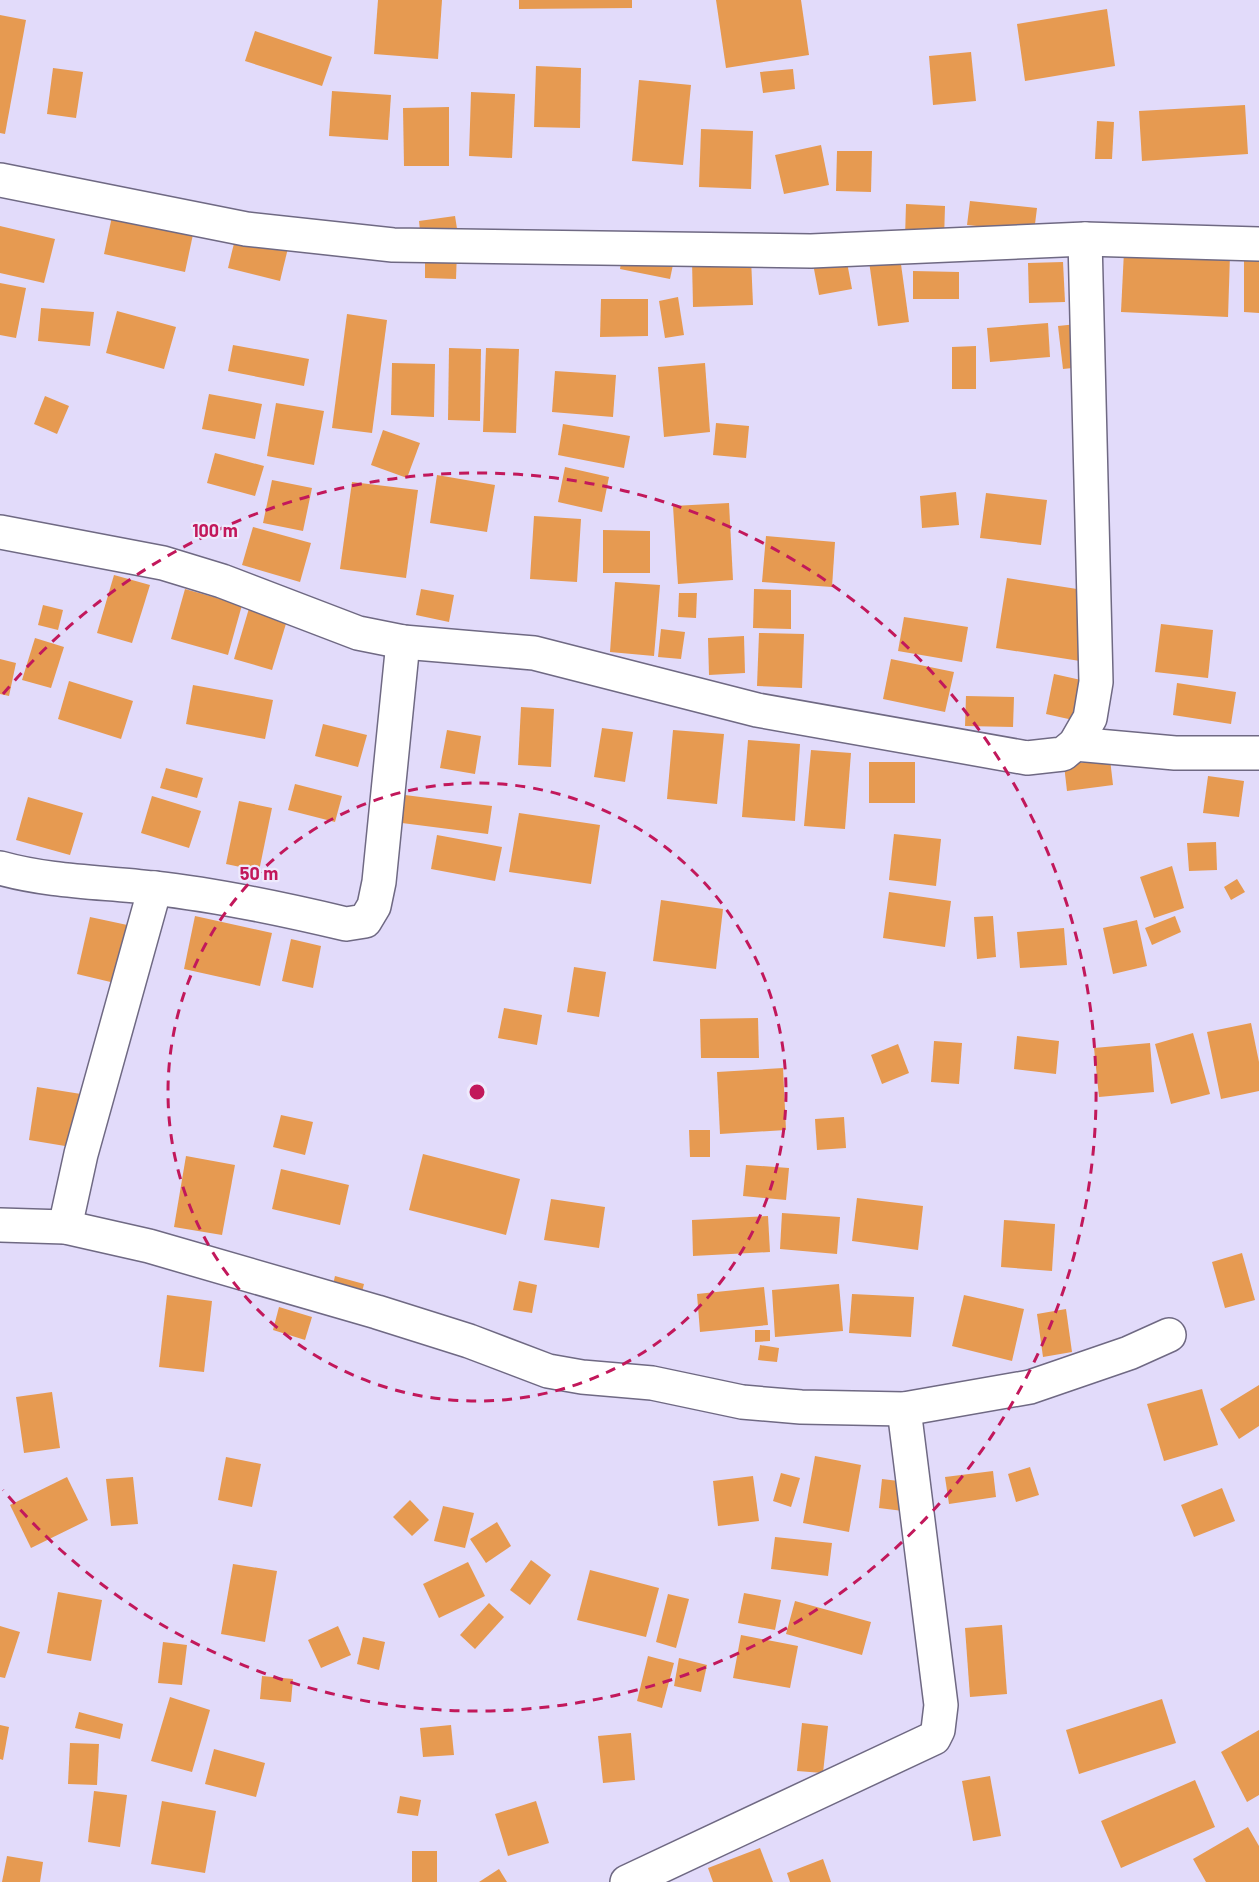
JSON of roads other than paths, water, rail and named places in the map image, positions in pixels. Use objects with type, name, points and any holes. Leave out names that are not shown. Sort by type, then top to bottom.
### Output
[{"type":"street","points":[[0,180],[246,229],[393,245],[810,251],[1085,239],[1259,244]]},
{"type":"street","points":[[0,532],[163,563],[222,580],[358,633],[403,642],[534,653],[757,710],[1026,758],[1063,753],[1075,744],[1090,717],[1096,682],[1085,239]]},
{"type":"street","points":[[0,868],[67,880],[155,888],[346,924],[365,921],[374,906],[379,882],[403,642]]},
{"type":"street","points":[[1075,744],[1174,753],[1259,753]]},
{"type":"street","points":[[65,1227],[81,1154],[155,888]]},
{"type":"street","points":[[0,1225],[65,1227],[149,1246],[469,1341],[548,1371],[582,1377],[652,1383],[741,1402],[801,1407],[904,1409],[1030,1387],[1129,1353],[1169,1335]]},
{"type":"street","points":[[627,1882],[934,1738],[938,1730],[940,1705],[904,1409]]}]
